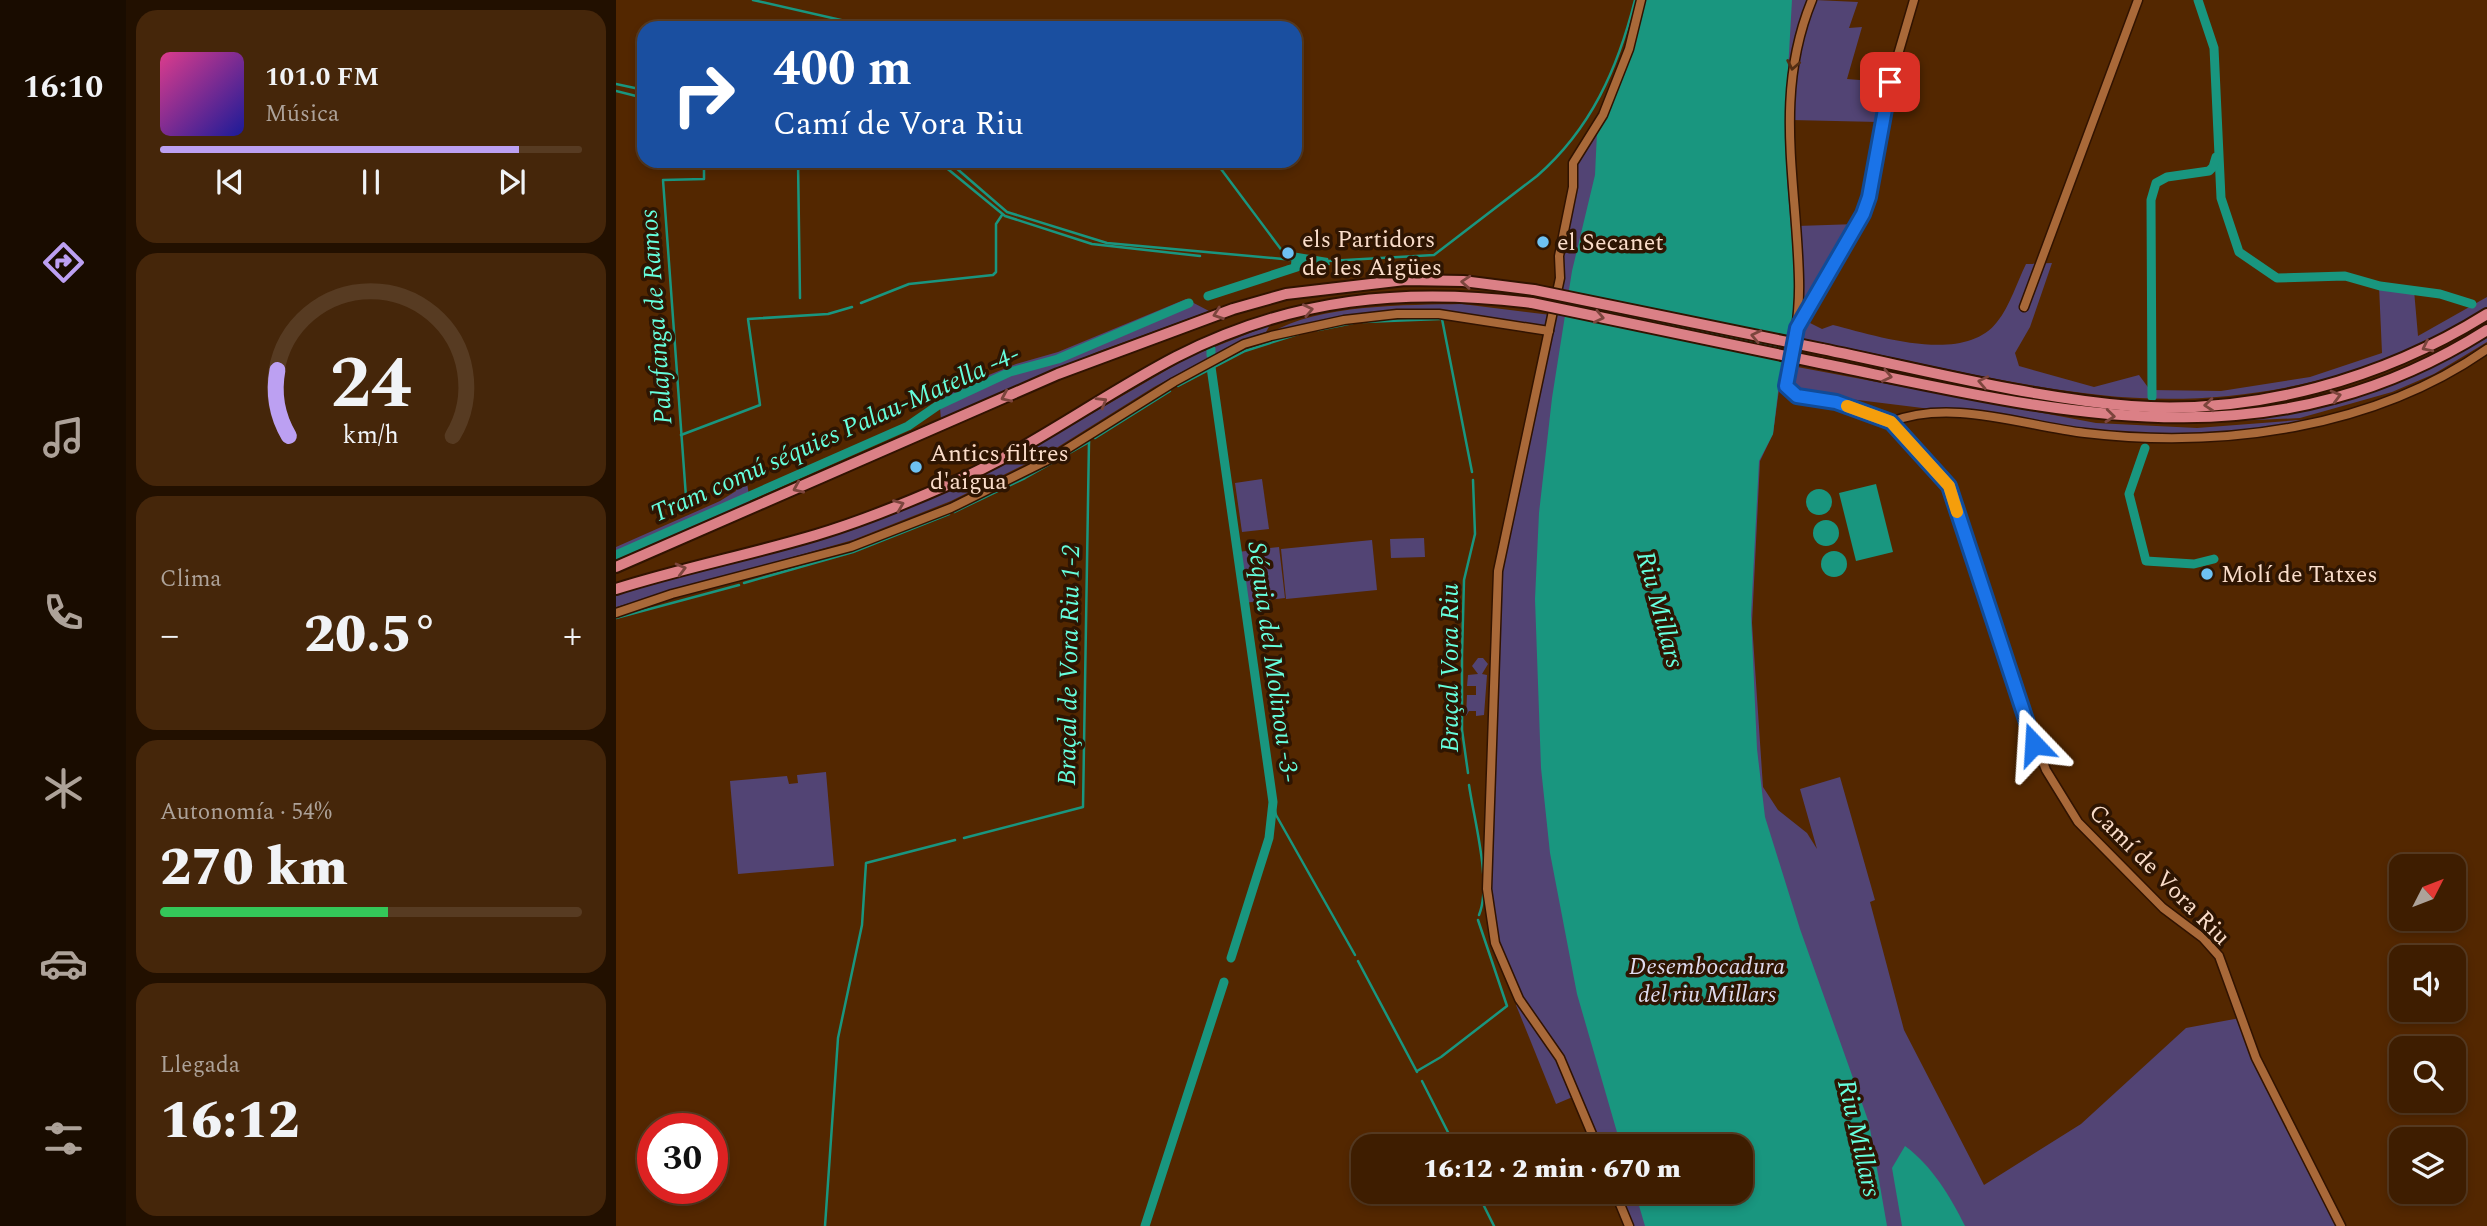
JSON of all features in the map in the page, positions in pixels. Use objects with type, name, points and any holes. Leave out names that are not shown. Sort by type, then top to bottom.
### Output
[{"type":"main road","points":[[616,567],[1058,374],[1233,309],[1286,294],[1405,280],[1463,281],[1534,290],[2047,395],[2133,406],[2191,406],[2264,398],[2353,377],[2407,357],[2487,314]]},
{"type":"main road","points":[[616,589],[817,534],[956,481],[1032,443],[1175,358],[1209,342],[1286,315],[1402,295],[1460,295],[1532,303],[2045,409],[2129,418],[2192,419],[2256,413],[2358,390],[2411,370],[2487,330]]},
{"type":"street","points":[[1592,1134],[1560,1058],[1520,999],[1495,943],[1487,889],[1498,571],[1560,278],[1559,256],[1573,187],[1573,163],[1603,115],[1629,49],[1642,0]]},
{"type":"street","points":[[1797,328],[1799,282],[1788,132],[1789,100],[1794,56],[1812,0]]},
{"type":"street","name":"Camí de Vora Riu","points":[[1914,0],[1890,82],[1881,141],[1863,214],[1797,328],[1786,386],[1797,396],[1836,402],[1891,422],[1949,486],[2026,723],[2059,793],[2069,811],[2097,841],[2163,908],[2203,938],[2219,956],[2256,1058],[2341,1226]]},
{"type":"street","points":[[2024,307],[2138,0]]},
{"type":"street","points":[[616,613],[672,594],[851,547],[951,508],[1054,457],[1174,382],[1233,350],[1271,336],[1351,319],[1418,314],[1439,314],[1549,331]]},
{"type":"street","points":[[1891,422],[1931,412],[1978,416],[2084,433],[2147,438],[2248,434],[2299,426],[2388,401],[2451,374],[2487,349]]},
{"type":"street","points":[[1620,1204],[1629,1226]]},
{"type":"green space","name":"Riu Millars","points":[[1644,0],[1810,0],[1788,70],[1788,179],[1796,276],[1795,311],[1782,367],[1773,434],[1760,461],[1752,623],[1763,787],[1778,810],[1807,833],[1817,849],[1800,789],[1840,777],[1875,900],[1870,902],[1904,1030],[1984,1185],[2081,1124],[2186,1028],[2240,1018],[2340,1226],[1630,1226],[1621,1204],[1753,1204],[1753,1134],[1592,1134],[1560,1058],[1521,998],[1496,943],[1490,914],[1498,585],[1564,276],[1562,253],[1576,164],[1606,116]]},
{"type":"green space","points":[[1815,0],[1858,2],[1849,28],[1862,27],[1847,79],[1885,82],[1879,122],[1791,120],[1797,56]]},
{"type":"green space","points":[[1857,224],[1798,325],[1797,226]]},
{"type":"green space","points":[[2052,263],[2030,327],[2015,353],[2019,366],[2094,387],[2139,375],[2150,390],[2221,391],[2310,377],[2382,353],[2379,286],[2414,290],[2418,336],[2487,297],[2487,307],[2444,333],[2398,354],[2350,371],[2301,384],[2201,398],[2150,399],[2062,390],[1796,338],[1806,321],[1822,329],[1833,325],[1919,344],[1964,342],[1982,335],[2002,316],[2026,264]]},
{"type":"green space","points":[[1186,299],[1209,311],[1097,352],[941,420],[938,381],[969,383],[1016,364],[1058,352]]},
{"type":"green space","points":[[1462,304],[1551,315],[1548,329],[1398,313],[1269,334],[1289,324],[1337,312],[1389,306]]},
{"type":"green space","points":[[1270,325],[1266,332],[1242,340],[1154,387],[1050,452],[951,501],[853,540],[616,607],[616,595],[783,550],[907,508],[1026,452],[1189,357]]},
{"type":"green space","points":[[2487,337],[2487,342],[2434,374],[2392,392],[2300,418],[2235,421],[2302,408],[2366,391],[2427,367]]},
{"type":"green space","points":[[1792,366],[2096,423],[2197,428],[2312,419],[2286,426],[2214,433],[2142,435],[1801,393],[1789,387]]},
{"type":"green space","points":[[745,470],[750,502],[616,561],[616,547],[720,501],[736,491],[741,472]]},
{"type":"green space","points":[[1262,479],[1269,529],[1242,532],[1235,483]]},
{"type":"green space","points":[[1424,538],[1425,557],[1391,558],[1390,539]]},
{"type":"green space","points":[[1372,540],[1377,590],[1286,599],[1281,549]]},
{"type":"green space","points":[[1279,547],[1285,598],[1244,603],[1238,552]]},
{"type":"green space","points":[[1478,658],[1483,658],[1488,664],[1482,674],[1487,675],[1484,715],[1476,716],[1476,711],[1469,711],[1466,716],[1467,695],[1476,695],[1476,686],[1467,686],[1468,675],[1478,674],[1472,666]]},
{"type":"green space","points":[[826,772],[834,866],[738,874],[730,781],[787,776],[789,784],[798,783],[797,775]]},
{"type":"green space","points":[[1519,1000],[1560,1059],[1575,1096],[1556,1104],[1516,1005]]},
{"type":"water","name":"Riu Millars","points":[[1646,0],[1792,0],[1786,106],[1787,180],[1795,276],[1794,309],[1780,375],[1773,434],[1759,461],[1751,615],[1757,749],[1765,817],[1800,929],[1869,1123],[1887,1226],[1645,1226],[1639,1204],[1753,1204],[1753,1134],[1618,1134],[1577,994],[1550,853],[1541,768],[1535,599],[1539,513],[1552,398],[1572,271],[1595,175],[1597,132],[1621,83]]},
{"type":"water","points":[[1292,252],[1328,258],[1330,265],[1286,272],[1286,266],[1291,265]]},
{"type":"water","points":[[1876,484],[1893,552],[1856,561],[1839,493]]},
{"type":"water","points":[[1819,489],[1828,493],[1832,502],[1828,511],[1819,515],[1810,511],[1806,502],[1810,493]]},
{"type":"water","points":[[1826,520],[1835,524],[1839,533],[1835,542],[1826,546],[1817,542],[1813,533],[1817,524]]},
{"type":"water","points":[[1834,551],[1843,555],[1847,564],[1843,573],[1834,577],[1825,573],[1821,564],[1825,555]]},
{"type":"water","points":[[1905,1146],[1940,1182],[1965,1226],[1902,1226],[1892,1168]]},
{"type":"waterway","points":[[753,0],[845,21]]},
{"type":"waterway","points":[[1328,261],[1434,255],[1537,176],[1573,138],[1600,96],[1620,50],[1635,0]]},
{"type":"waterway","points":[[2198,0],[2214,48],[2221,198],[2239,252],[2277,278],[2345,276],[2380,286],[2440,294],[2472,304]]},
{"type":"waterway","points":[[616,84],[637,88]]},
{"type":"waterway","points":[[616,91],[637,96]]},
{"type":"waterway","points":[[2152,397],[2151,200],[2156,183],[2167,177],[2209,171],[2216,157]]},
{"type":"waterway","name":"Palafanga de Ramos","points":[[687,511],[663,180],[704,179],[704,168]]},
{"type":"waterway","points":[[798,168],[800,298]]},
{"type":"waterway","points":[[947,168],[1005,216],[1092,244],[1200,256]]},
{"type":"waterway","points":[[956,168],[1007,212],[1107,243],[1294,260]]},
{"type":"waterway","points":[[1220,168],[1289,260]]},
{"type":"waterway","points":[[861,303],[909,284],[993,275],[996,272],[996,224],[1002,215]]},
{"type":"waterway","points":[[1208,296],[1297,267]]},
{"type":"waterway","name":"Tram comú séquies Palau-Matella -4-","points":[[616,555],[908,426],[937,406],[1010,372],[1058,359],[1189,303]]},
{"type":"waterway","points":[[681,435],[760,405],[748,319],[828,314],[852,307]]},
{"type":"waterway","name":"Braçal de Vora Riu 1-2","points":[[1363,322],[1440,319]]},
{"type":"waterway","name":"Braçal Vora Riu","points":[[1442,319],[1472,472]]},
{"type":"waterway","name":"Braçal de Vora Riu 1-2","points":[[1318,330],[1353,323]]},
{"type":"waterway","name":"Braçal de Vora Riu 1-2","points":[[1178,386],[1245,351],[1298,334]]},
{"type":"waterway","name":"Séquia del Molinou -3-","points":[[1211,349],[1211,355]]},
{"type":"waterway","name":"Séquia del Molinou -3-","points":[[1211,367],[1273,802],[1269,838],[1231,958]]},
{"type":"waterway","name":"Braçal de Vora Riu 1-2","points":[[1095,438],[1170,391]]},
{"type":"waterway","name":"Braçal de Vora Riu 1-2","points":[[964,838],[1083,807],[1089,441]]},
{"type":"waterway","points":[[954,512],[1025,478],[1089,442]]},
{"type":"waterway","points":[[2145,448],[2129,494],[2146,561],[2194,564],[2214,559]]},
{"type":"waterway","name":"Braçal Vora Riu","points":[[1468,773],[1462,730],[1462,655],[1464,580],[1475,534],[1473,480]]},
{"type":"waterway","points":[[744,583],[853,552],[949,514]]},
{"type":"waterway","points":[[616,618],[739,585]]},
{"type":"waterway","name":"Braçal Vora Riu","points":[[1469,785],[1483,869],[1483,902],[1479,915]]},
{"type":"waterway","points":[[1273,802],[1276,815],[1355,955]]},
{"type":"waterway","name":"Braçal de Vora Riu 1-2","points":[[825,1226],[838,1038],[862,925],[866,863],[955,840]]},
{"type":"waterway","name":"Braçal Vora Riu","points":[[1417,1071],[1441,1057],[1507,1006],[1478,920]]},
{"type":"waterway","points":[[1358,961],[1417,1072]]},
{"type":"waterway","name":"Séquia del Molinou -3-","points":[[1145,1226],[1224,982]]},
{"type":"waterway","points":[[1422,1081],[1449,1134]]},
{"type":"waterway","points":[[1483,1204],[1494,1226]]},
{"type":"slow traffic","points":[[1847,406],[1891,422],[1949,486],[1957,512]]},
{"type":"place","name":"el Secanet","points":[[1543,242]]},
{"type":"place","name":"els Partidors de les Aigües","points":[[1288,253]]},
{"type":"place","name":"Antics filtres d'aigua","points":[[916,467]]},
{"type":"place","name":"Molí de Tatxes","points":[[2207,574]]},
{"type":"route","points":[[1890,82],[1869,197],[1863,214],[1797,328],[1786,386],[1797,396],[1836,402],[1891,422],[1949,486],[2006,666],[2034,744]]},
{"type":"park label","name":"Desembocadura del riu Millars","points":[[1707,980]]}]
